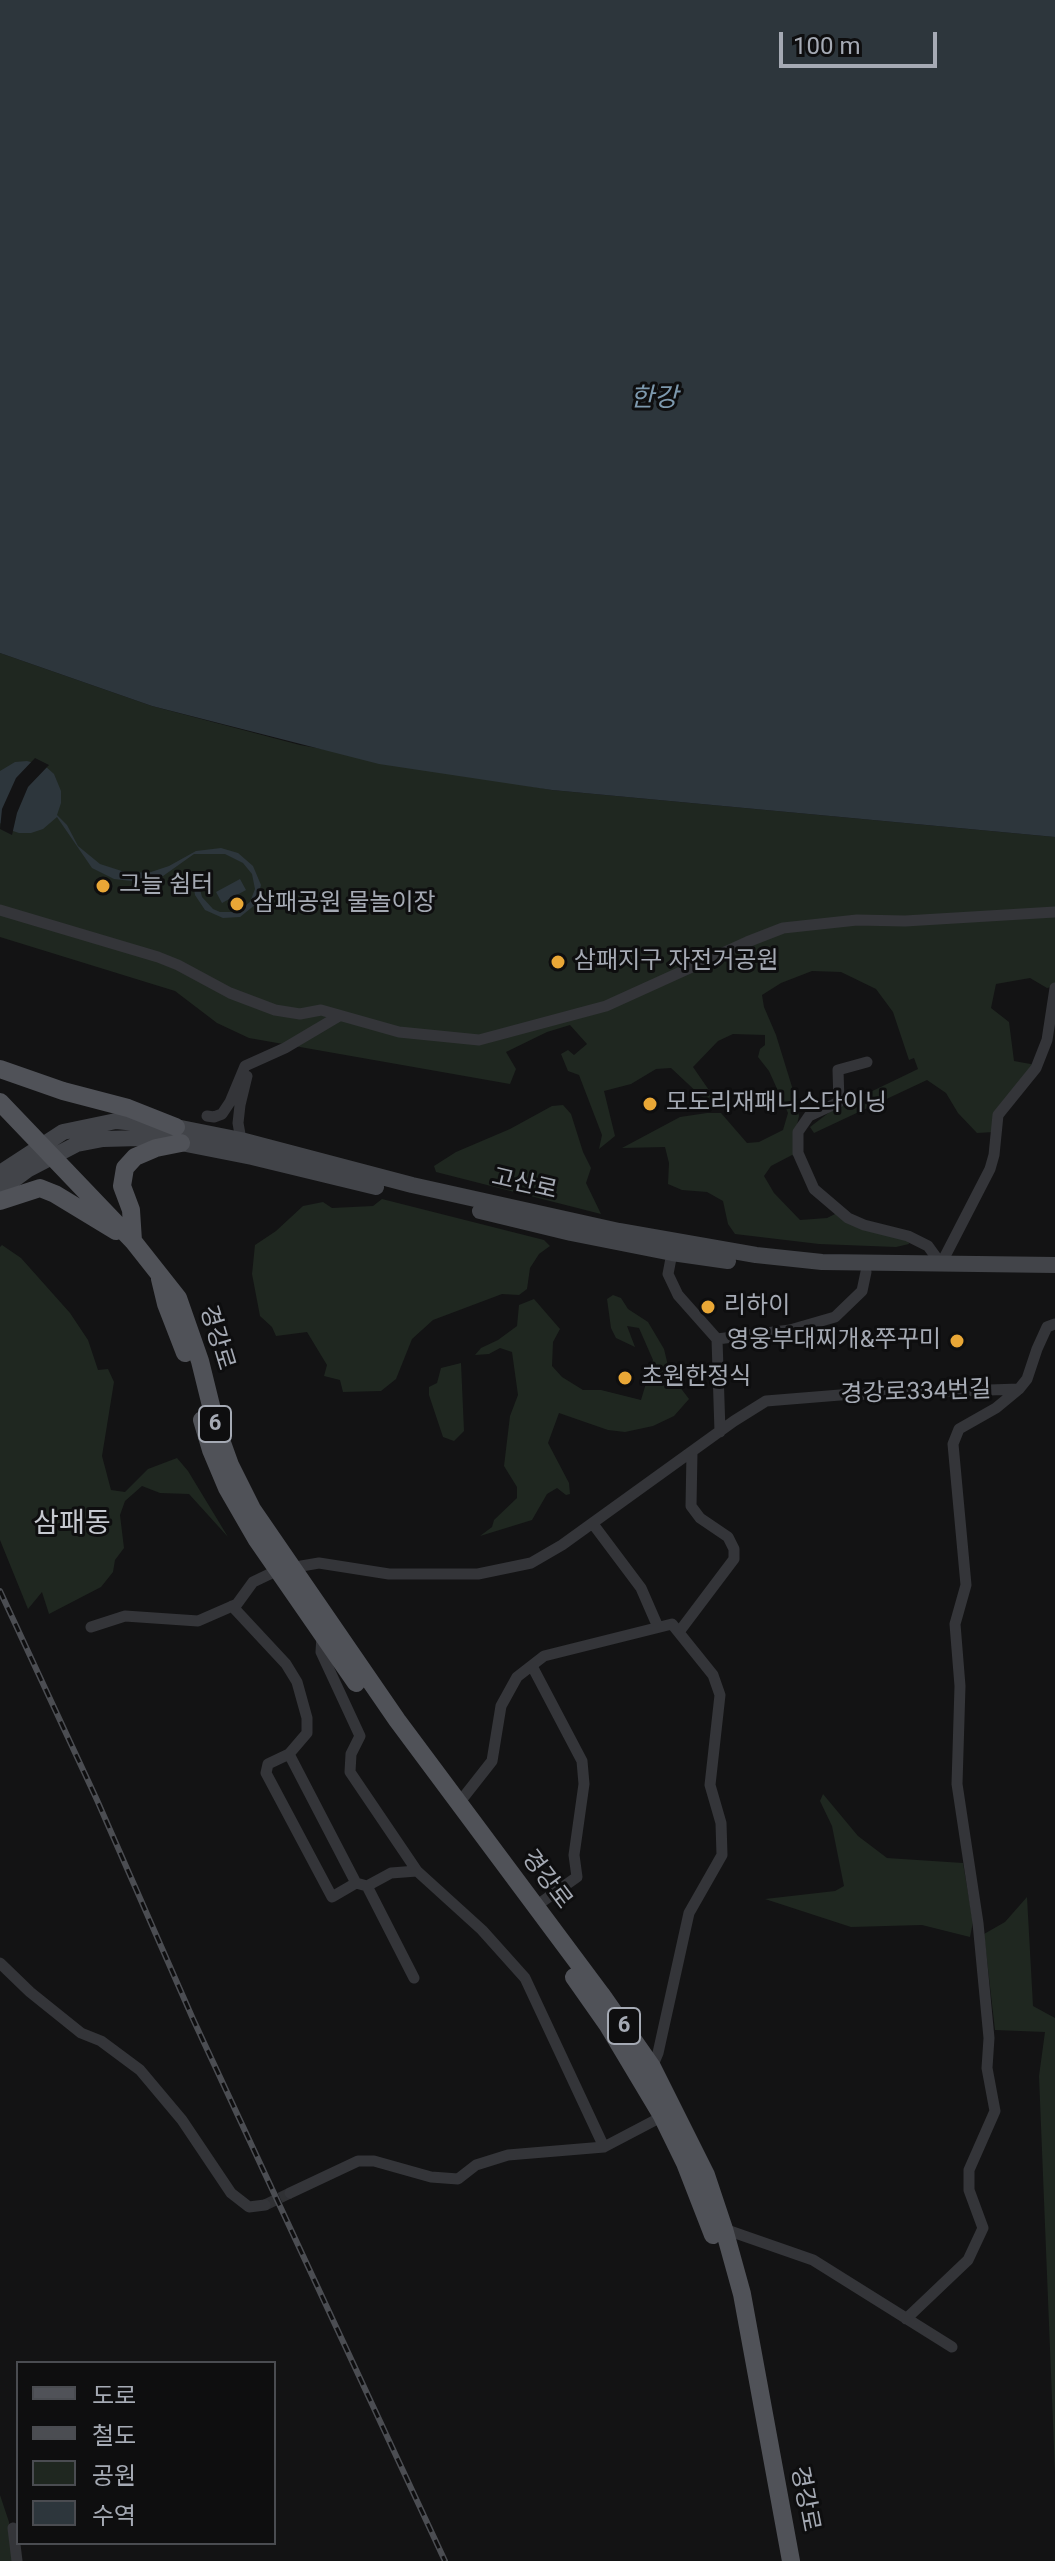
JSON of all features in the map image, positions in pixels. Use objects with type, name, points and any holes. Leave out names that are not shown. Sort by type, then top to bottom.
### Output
[{"type":"main road","points":[[0,1069],[49,1087],[128,1108],[179,1135]]},
{"type":"main road","name":"경강로","points":[[0,1102],[133,1241],[158,1272],[166,1304],[190,1366],[211,1450],[227,1488],[652,2067],[685,2163],[710,2223],[727,2280],[780,2561]]},
{"type":"main road","points":[[133,1241],[131,1210],[122,1186],[125,1168],[135,1157],[179,1135]]},
{"type":"main road","points":[[0,1201],[40,1188],[133,1241]]},
{"type":"main road","name":"경강로","points":[[284,1569],[322,1634],[389,1729],[559,1955],[668,2113],[706,2175],[742,2294],[791,2561]]},
{"type":"street","points":[[0,910],[158,957],[230,993],[275,1010],[300,1014],[321,1010],[399,1032],[479,1040],[606,1006],[783,928],[857,920],[905,921],[1055,912]]},
{"type":"street","points":[[867,1062],[838,1070],[839,1102],[809,1116],[798,1132],[798,1153],[814,1189],[848,1218],[908,1236],[928,1246],[941,1264],[990,1169],[998,1115],[1036,1068],[1047,1040],[1055,988]]},
{"type":"street","points":[[207,1116],[222,1114],[245,1066],[285,1048],[339,1016]]},
{"type":"street","points":[[241,1140],[238,1123],[244,1081],[252,1069],[276,1058],[285,1048]]},
{"type":"street","name":"고산로","points":[[0,1173],[47,1151],[103,1139],[179,1135],[241,1140],[412,1185],[619,1231],[769,1256],[822,1262],[1055,1265]]},
{"type":"street","name":"고산로","points":[[179,1135],[252,1157],[571,1233],[672,1253],[824,1271],[1055,1274]]},
{"type":"street","name":"고산로","points":[[0,1190],[47,1151]]},
{"type":"street","points":[[672,1253],[668,1274],[678,1295],[717,1339],[720,1432]]},
{"type":"street","points":[[717,1339],[790,1330],[835,1317],[862,1291],[866,1272]]},
{"type":"street","points":[[1019,1389],[1027,1379],[1047,1327],[1055,1324]]},
{"type":"street","name":"경강로334번길","points":[[284,1569],[319,1563],[389,1574],[478,1574],[531,1563],[593,1524],[766,1401],[840,1395],[1019,1389]]},
{"type":"street","name":"경강로334번길","points":[[906,2319],[968,2260],[983,2228],[969,2190],[969,2170],[995,2111],[987,2068],[989,2038],[978,1923],[957,1784],[960,1686],[955,1624],[966,1585],[953,1444],[959,1429],[996,1408],[1019,1389]]},
{"type":"street","points":[[679,1632],[734,1559],[734,1549],[728,1537],[700,1518],[691,1506],[692,1453]]},
{"type":"street","points":[[593,1524],[641,1588],[658,1627]]},
{"type":"street","points":[[91,1627],[125,1616],[198,1621],[237,1604],[253,1582],[284,1569]]},
{"type":"street","points":[[232,1606],[286,1664],[297,1682],[307,1718],[307,1733],[289,1754],[268,1764],[266,1773],[332,1897],[391,1873],[417,1871]]},
{"type":"street","points":[[459,1803],[492,1761],[501,1706],[517,1677],[544,1656],[672,1624],[713,1675],[720,1695],[710,1785],[721,1823],[722,1855],[689,1913],[658,2053],[652,2067]]},
{"type":"street","points":[[322,1634],[321,1652],[360,1736],[351,1754],[350,1772],[417,1871],[482,1930],[525,1978],[604,2147]]},
{"type":"street","points":[[532,1666],[582,1761],[584,1784],[574,1855],[577,1877],[536,1906]]},
{"type":"street","points":[[289,1754],[414,1978]]},
{"type":"street","points":[[0,1963],[81,2033],[101,2041],[140,2070],[182,2120],[231,2193],[249,2207],[265,2205]]},
{"type":"street","points":[[290,2193],[358,2161],[374,2161],[431,2177],[458,2179],[476,2165],[508,2155],[604,2147],[668,2113]]},
{"type":"street","points":[[724,2229],[813,2260],[952,2347]]},
{"type":"street","points":[[13,2528],[17,2561]]},
{"type":"green space","points":[[0,653],[152,706],[300,745],[552,790],[1055,837],[1055,986],[1047,988],[1030,978],[996,984],[991,1008],[1009,1022],[1014,1061],[1036,1065],[994,1132],[977,1133],[958,1113],[946,1093],[927,1080],[814,1133],[810,1127],[831,1111],[918,1069],[914,1058],[909,1060],[893,1012],[876,989],[841,972],[812,971],[781,983],[762,995],[799,1116],[794,1138],[797,1158],[792,1155],[771,1166],[764,1176],[774,1193],[800,1220],[827,1218],[839,1212],[908,1240],[909,1244],[896,1247],[819,1244],[735,1234],[728,1224],[723,1201],[707,1192],[682,1190],[668,1184],[669,1163],[665,1147],[622,1148],[680,1117],[707,1113],[721,1113],[747,1143],[759,1142],[783,1130],[788,1113],[769,1071],[758,1057],[765,1045],[765,1035],[733,1034],[718,1041],[693,1067],[713,1096],[727,1102],[727,1109],[713,1105],[702,1097],[671,1068],[656,1069],[631,1084],[604,1091],[615,1136],[599,1149],[602,1135],[579,1075],[568,1071],[561,1054],[568,1050],[574,1055],[587,1044],[570,1025],[547,1032],[506,1052],[516,1069],[510,1084],[249,1038],[217,1023],[175,991],[0,937]]},
{"type":"green space","points":[[563,1105],[571,1114],[591,1168],[586,1183],[601,1214],[436,1172],[434,1166],[456,1152],[510,1129],[552,1106]]},
{"type":"green space","points":[[382,1199],[544,1240],[550,1246],[539,1254],[530,1268],[527,1289],[519,1295],[502,1294],[433,1320],[412,1339],[396,1379],[381,1391],[343,1392],[340,1380],[324,1376],[327,1365],[307,1332],[276,1336],[272,1327],[260,1316],[252,1274],[255,1245],[303,1206],[323,1202],[332,1208],[373,1206]]},
{"type":"green space","points":[[2,1245],[21,1258],[70,1313],[88,1340],[98,1370],[108,1369],[114,1382],[102,1456],[111,1490],[125,1492],[148,1469],[177,1458],[228,1537],[189,1494],[160,1493],[142,1486],[125,1501],[120,1515],[124,1548],[115,1560],[113,1572],[101,1587],[49,1614],[42,1592],[28,1609],[0,1540]]},
{"type":"green space","points":[[613,1295],[621,1298],[628,1309],[648,1322],[664,1349],[670,1374],[689,1399],[674,1416],[653,1426],[625,1432],[608,1430],[559,1413],[548,1443],[569,1483],[570,1494],[566,1495],[557,1488],[547,1494],[532,1520],[480,1536],[517,1498],[517,1487],[504,1466],[510,1416],[518,1395],[512,1352],[500,1348],[489,1354],[475,1355],[517,1326],[519,1305],[534,1299],[560,1329],[553,1342],[552,1366],[562,1377],[583,1390],[601,1390],[641,1400],[653,1360],[639,1328],[627,1326],[635,1347],[616,1338],[611,1328],[607,1299]]},
{"type":"green space","points":[[461,1363],[464,1431],[454,1441],[443,1437],[429,1387],[437,1383],[441,1368]]},
{"type":"green space","points":[[823,1794],[858,1836],[887,1858],[963,1863],[973,1922],[970,1937],[922,1925],[851,1927],[765,1899],[835,1891],[844,1886],[832,1826],[820,1801]]},
{"type":"green space","points":[[1027,1897],[1033,2006],[1055,2018],[1055,2473],[1039,2076],[1045,2032],[995,2030],[984,1934],[1005,1922]]},
{"type":"green space","points":[[0,2495],[9,2522],[13,2561],[0,2561]]},
{"type":"water","name":"한강","points":[[0,0],[1055,0],[1055,837],[552,790],[379,764],[152,706],[0,653]]},
{"type":"water","points":[[27,761],[45,766],[54,774],[61,791],[57,815],[67,825],[78,846],[100,864],[128,873],[151,872],[196,851],[221,848],[238,853],[253,866],[261,885],[256,904],[240,917],[223,918],[205,910],[195,895],[193,882],[201,874],[199,885],[202,897],[213,909],[237,912],[250,902],[255,889],[252,874],[243,863],[225,854],[194,854],[163,876],[140,882],[114,879],[92,868],[57,817],[43,829],[31,833],[7,829],[0,823],[0,771],[15,762]]},
{"type":"water","points":[[240,879],[246,890],[222,903],[216,892]]},
{"type":"pier","points":[[35,758],[49,765],[28,787],[12,835],[0,829],[2,809],[16,778]]},
{"type":"tunnel","points":[[265,2205],[290,2193]]},
{"type":"railway","points":[[0,1591],[97,1800],[193,2019],[445,2561]]},
{"type":"place","name":"그늘 쉼터","points":[[103,886]]},
{"type":"place","name":"삼패공원 물놀이장","points":[[237,904]]},
{"type":"place","name":"삼패지구 자전거공원","points":[[558,962]]},
{"type":"place","name":"모도리재패니스다이닝","points":[[650,1104]]},
{"type":"place","name":"리하이","points":[[708,1307]]},
{"type":"place","name":"영웅부대찌개&쭈꾸미","points":[[957,1341]]},
{"type":"place","name":"초원한정식","points":[[625,1378]]},
{"type":"district","name":"삼패동","points":[[72,1525]]}]
